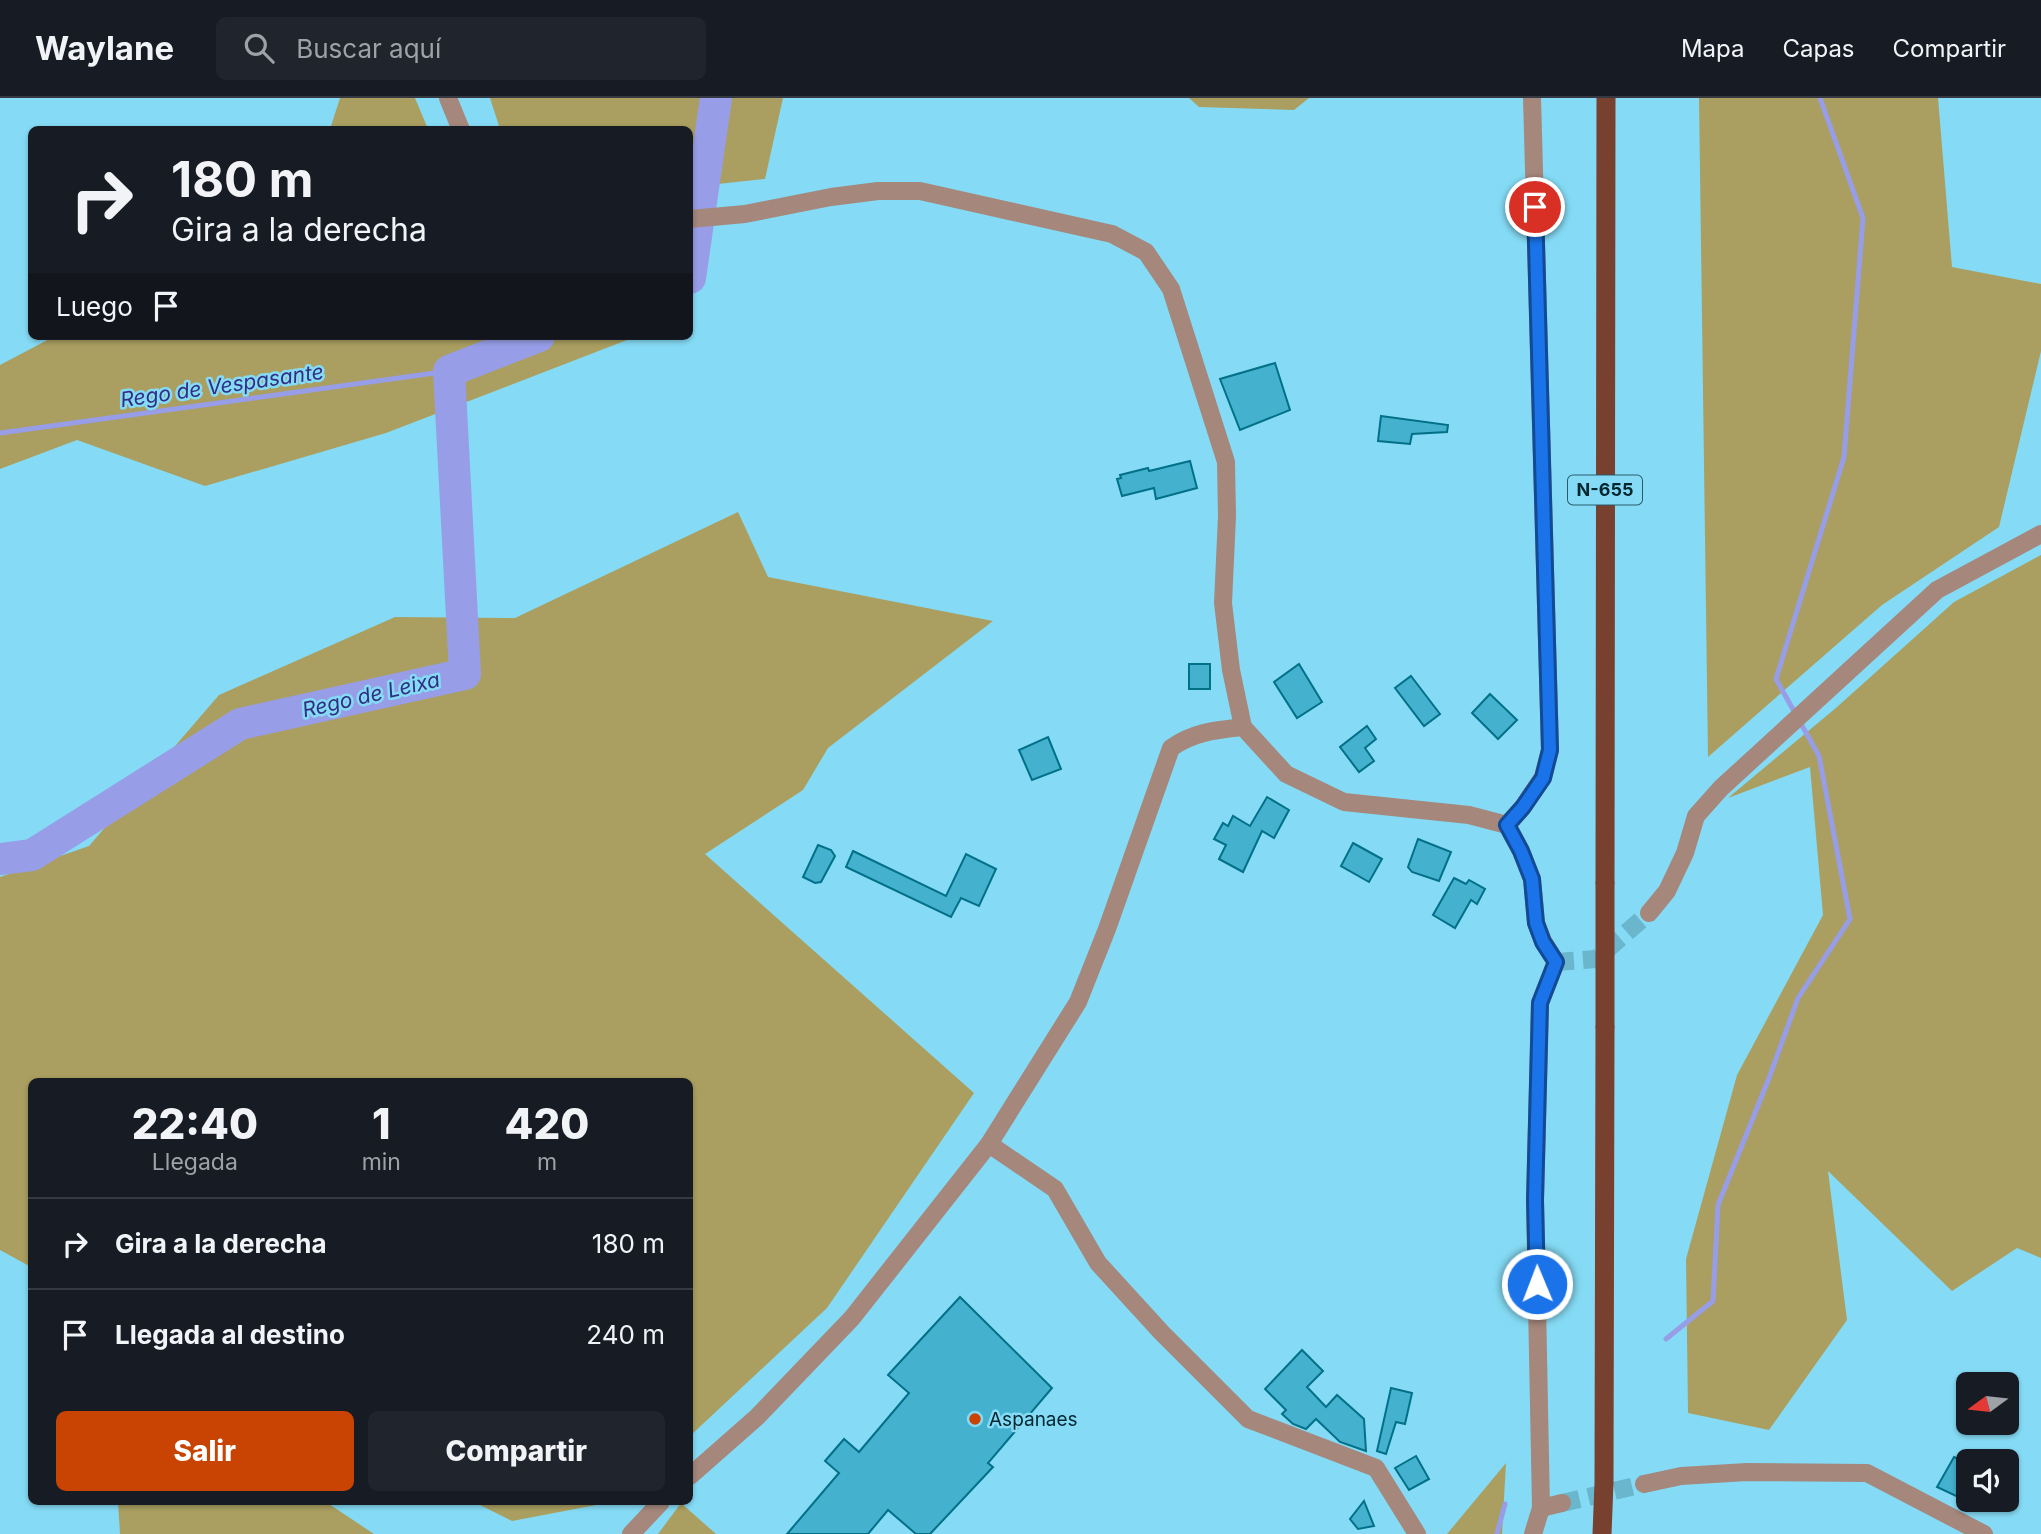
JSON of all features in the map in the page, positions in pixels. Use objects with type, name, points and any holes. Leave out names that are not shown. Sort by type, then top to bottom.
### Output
[{"type":"highway","name":"N-655","points":[[1602,1534],[1606,98]]},
{"type":"street","points":[[449,98],[460,126]]},
{"type":"street","points":[[1507,825],[1543,778],[1550,750],[1532,98]]},
{"type":"street","points":[[693,219],[745,214],[878,191],[920,191],[1112,234],[1146,252],[1171,289],[1226,462],[1227,516],[1223,603],[1231,670],[1243,727],[1286,774],[1343,802],[1469,816],[1507,825],[1532,879],[1536,923],[1543,942],[1556,962],[1540,1003],[1535,1200],[1541,1508],[1533,1534]]},
{"type":"street","points":[[1649,913],[1667,891],[1685,853],[1696,816],[1721,788],[1937,590],[2041,534]]},
{"type":"street","points":[[693,1473],[757,1417],[852,1318],[989,1144],[1078,1002],[1107,929],[1171,748],[1184,738],[1205,731],[1243,727]]},
{"type":"street","points":[[989,1144],[1055,1189],[1098,1263],[1162,1333],[1248,1419],[1376,1468],[1417,1534]]},
{"type":"street","points":[[1644,1484],[1681,1476],[1747,1472],[1867,1473],[1984,1534]]},
{"type":"street","points":[[1541,1508],[1562,1503]]},
{"type":"street","points":[[631,1534],[658,1505]]},
{"type":"shaded area","points":[[340,98],[415,98],[427,126],[331,126]]},
{"type":"shaded area","points":[[490,98],[783,98],[765,179],[693,187],[693,126],[499,126]]},
{"type":"shaded area","points":[[1189,98],[1309,98],[1294,110],[1199,107]]},
{"type":"shaded area","points":[[1699,98],[1938,98],[1952,267],[2041,284],[2041,351],[1999,527],[1882,605],[1708,757]]},
{"type":"shaded area","points":[[47,340],[627,340],[386,433],[205,486],[77,440],[0,469],[0,365]]},
{"type":"shaded area","points":[[738,512],[768,577],[993,621],[828,748],[803,790],[705,854],[974,1093],[827,1308],[693,1433],[693,1078],[28,1078],[28,1265],[0,1250],[0,877],[89,846],[219,695],[395,617],[515,618]]},
{"type":"shaded area","points":[[2041,555],[2041,1258],[2017,1248],[1952,1291],[1828,1171],[1847,1320],[1769,1430],[1688,1413],[1686,1259],[1737,1075],[1823,915],[1810,767],[1728,798],[1837,707],[1954,602]]},
{"type":"shaded area","points":[[1506,1463],[1502,1534],[1447,1534]]},
{"type":"shaded area","points":[[118,1505],[330,1505],[374,1534],[120,1534]]},
{"type":"shaded area","points":[[480,1505],[596,1505],[512,1521]]},
{"type":"shaded area","points":[[680,1505],[683,1505],[716,1534],[658,1534]]},
{"type":"building","points":[[1275,363],[1290,410],[1240,430],[1220,379]]},
{"type":"building","points":[[1381,416],[1448,425],[1447,432],[1412,434],[1410,444],[1378,441]]},
{"type":"building","points":[[1190,461],[1197,488],[1156,499],[1154,488],[1122,496],[1117,479],[1121,478],[1120,475]]},
{"type":"building","points":[[1189,664],[1210,664],[1210,689],[1189,689]]},
{"type":"building","points":[[1299,664],[1322,702],[1297,718],[1274,682]]},
{"type":"building","points":[[1411,676],[1440,714],[1424,726],[1395,688]]},
{"type":"building","points":[[1490,694],[1517,720],[1498,739],[1472,713]]},
{"type":"building","points":[[1367,726],[1376,739],[1365,748],[1374,761],[1359,772],[1340,747]]},
{"type":"building","points":[[1048,737],[1061,769],[1032,780],[1019,750]]},
{"type":"building","points":[[1267,797],[1289,810],[1274,838],[1262,831],[1243,872],[1219,859],[1226,845],[1214,839],[1223,823],[1228,826],[1233,816],[1250,826]]},
{"type":"building","points":[[1418,839],[1451,852],[1439,881],[1412,872],[1408,867]]},
{"type":"building","points":[[1353,843],[1382,859],[1369,882],[1341,866]]},
{"type":"building","points":[[818,845],[831,850],[835,856],[821,882],[815,883],[803,877]]},
{"type":"building","points":[[853,851],[946,896],[966,854],[996,869],[979,906],[961,898],[951,917],[846,867]]},
{"type":"building","points":[[1454,878],[1466,884],[1469,880],[1485,889],[1477,904],[1471,900],[1455,928],[1433,915]]},
{"type":"building","name":"Aspanaes","points":[[960,1297],[1052,1388],[988,1463],[993,1467],[930,1534],[916,1534],[888,1510],[868,1534],[787,1534],[839,1473],[825,1461],[844,1439],[859,1452],[909,1393],[888,1375]]},
{"type":"building","points":[[1302,1350],[1323,1371],[1307,1387],[1326,1407],[1337,1395],[1364,1419],[1366,1451],[1340,1442],[1316,1419],[1306,1429],[1293,1424],[1282,1414],[1286,1410],[1265,1389]]},
{"type":"building","points":[[1391,1388],[1412,1393],[1405,1424],[1396,1422],[1386,1454],[1377,1451]]},
{"type":"building","points":[[1416,1456],[1429,1479],[1409,1490],[1395,1468]]},
{"type":"building","points":[[1954,1457],[1956,1458],[1956,1496],[1937,1487]]},
{"type":"building","points":[[1364,1501],[1374,1526],[1358,1529],[1350,1519]]},
{"type":"waterway","name":"Rego de Leixa","points":[[693,257],[716,98]]},
{"type":"waterway","points":[[1666,1339],[1713,1301],[1718,1205],[1798,998],[1850,919],[1819,756],[1776,679],[1844,457],[1863,218],[1820,98]]},
{"type":"waterway","name":"Rego de Leixa","points":[[0,859],[32,855],[240,724],[465,674],[449,371],[529,340]]},
{"type":"waterway","name":"Rego de Vespasante","points":[[0,433],[449,371]]},
{"type":"waterway","points":[[1497,1534],[1505,1504]]},
{"type":"tunnel","points":[[1556,962],[1596,959],[1649,913]]},
{"type":"tunnel","points":[[1562,1503],[1644,1484]]},
{"type":"place","name":"Aspanaes","points":[[975,1419]]},
{"type":"route","points":[[1535,207],[1550,750],[1543,778],[1507,825],[1532,879],[1536,923],[1543,942],[1556,962],[1540,1003],[1535,1200],[1537,1284]]}]
